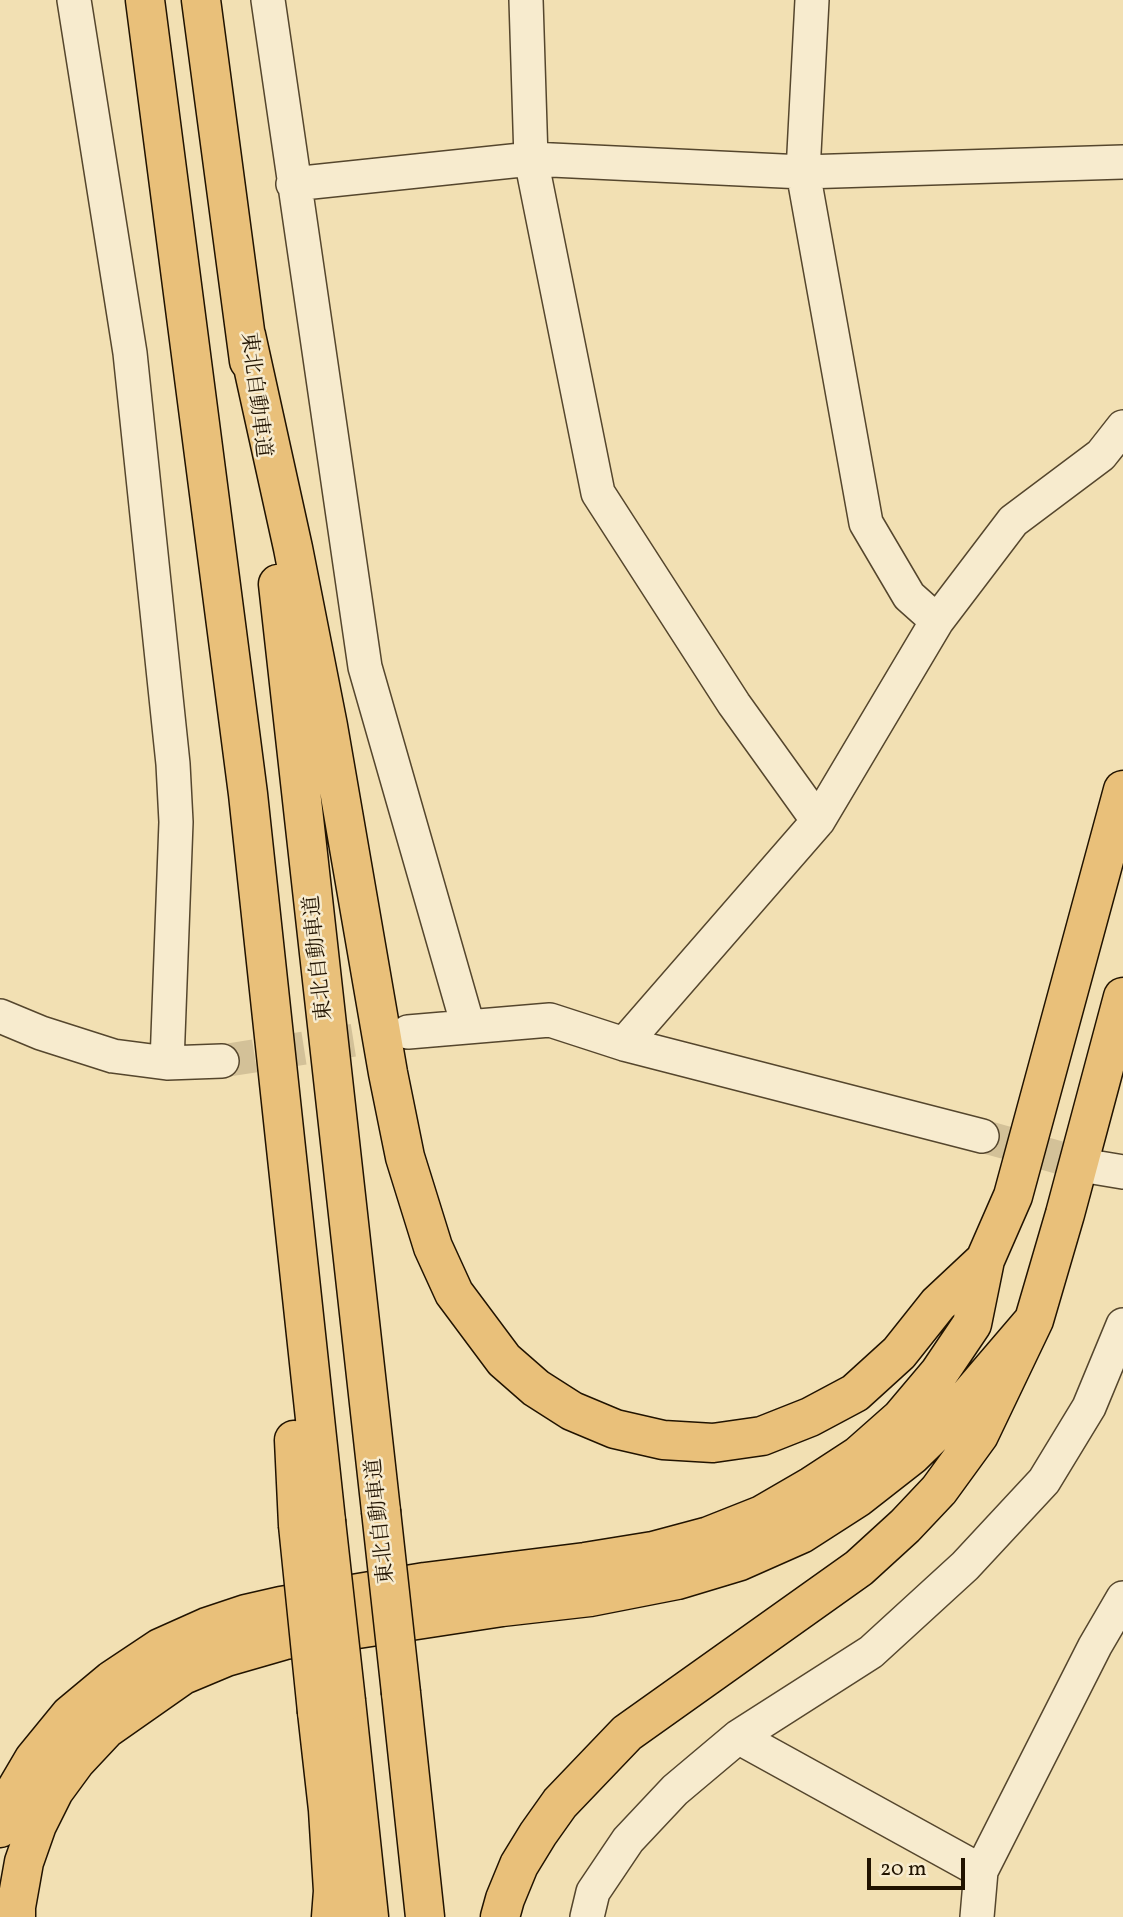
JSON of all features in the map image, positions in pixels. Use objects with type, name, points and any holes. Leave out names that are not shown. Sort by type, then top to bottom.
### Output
[{"type":"highway","points":[[145,0],[241,741],[279,1074],[312,1523],[331,1706],[369,1917]]},
{"type":"highway","name":"東北自動車道","points":[[201,0],[274,548],[425,1917]]},
{"type":"highway","points":[[246,335],[326,712],[405,1157],[433,1247],[454,1293],[487,1339],[504,1360],[536,1388],[572,1411],[615,1429],[663,1440],[713,1443],[762,1436],[810,1418],[855,1393],[899,1353],[938,1304],[985,1260]]},
{"type":"highway","points":[[0,1828],[11,1798],[34,1759],[70,1715],[113,1680],[160,1648],[207,1627],[246,1614],[294,1604],[425,1582],[653,1551],[709,1536],[762,1515],[812,1486],[858,1455],[901,1418],[939,1373],[972,1324],[985,1260],[1013,1196],[1123,790]]},
{"type":"highway","points":[[500,1917],[519,1865],[538,1834],[560,1803],[627,1733],[859,1568],[939,1490],[979,1435],[1034,1320],[1123,997]]},
{"type":"highway","points":[[16,1917],[24,1862],[37,1825],[54,1791],[76,1761],[106,1729],[183,1675],[226,1657],[285,1640],[502,1607],[590,1597],[677,1580],[740,1562],[802,1534],[857,1498],[912,1455],[951,1417],[1034,1320]]},
{"type":"highway","points":[[331,1706],[328,1810],[333,1891],[331,1917]]},
{"type":"street","points":[[75,0],[130,353],[173,764],[176,822],[167,1063]]},
{"type":"street","points":[[268,0],[365,667],[468,1027]]},
{"type":"street","points":[[526,0],[531,159],[598,494],[734,704],[818,821]]},
{"type":"street","points":[[812,0],[803,172],[866,523],[909,596],[937,621]]},
{"type":"street","points":[[293,184],[531,159],[803,172],[1123,162]]},
{"type":"street","points":[[624,1044],[818,821],[937,621],[1013,521],[1101,455],[1123,427]]},
{"type":"street","points":[[0,1016],[41,1034],[113,1056],[167,1063],[222,1062]]},
{"type":"street","points":[[408,1032],[550,1020],[624,1044],[982,1136]]},
{"type":"street","points":[[587,1917],[593,1892],[628,1840],[675,1790],[738,1737],[871,1653],[965,1566],[1044,1481],[1089,1407],[1123,1325]]},
{"type":"street","points":[[977,1917],[981,1871],[1095,1646],[1123,1598]]},
{"type":"street","points":[[738,1737],[981,1871]]},
{"type":"tunnel","points":[[222,1061],[406,1032]]},
{"type":"tunnel","points":[[982,1136],[1093,1167]]}]
